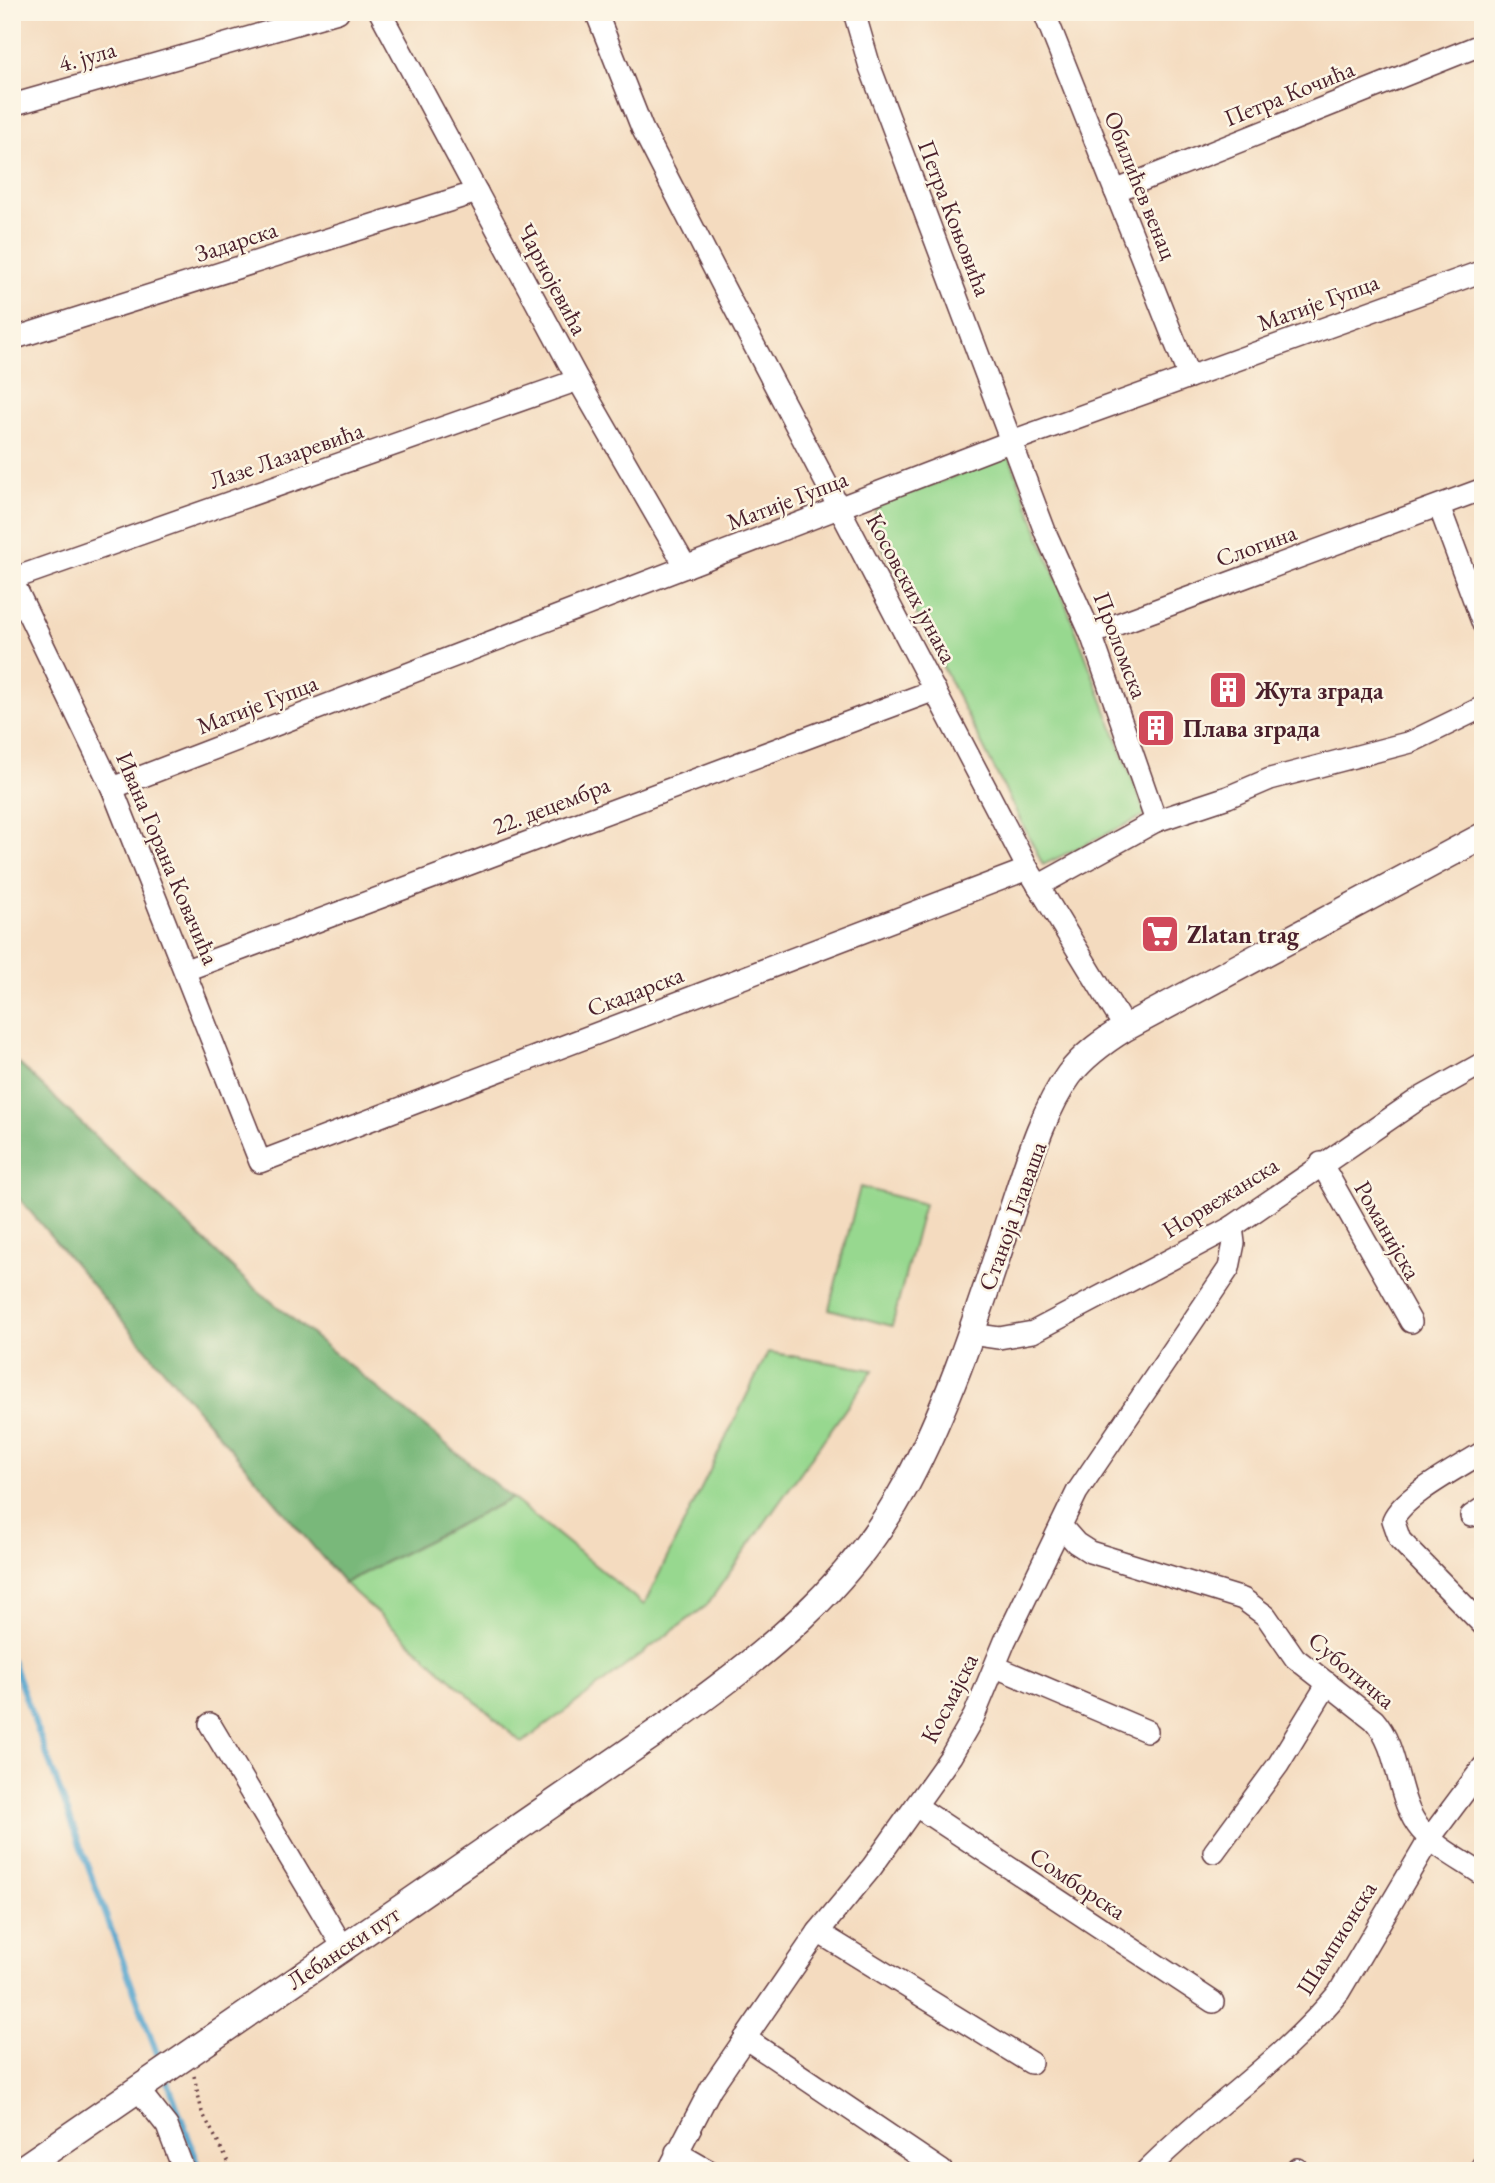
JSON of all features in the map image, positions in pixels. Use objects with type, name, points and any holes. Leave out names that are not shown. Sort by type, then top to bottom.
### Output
[{"type":"main road","name":"Станоја Главаша","points":[[667,1725],[749,1665],[811,1612],[847,1574],[907,1483],[952,1385],[1030,1158],[1061,1087],[1084,1058],[1125,1028],[1483,836]]},
{"type":"main road","name":"Лебански пут","points":[[19,2171],[667,1725]]},
{"type":"street","name":"4. јула","points":[[12,105],[338,12]]},
{"type":"street","name":"Чарнојевића","points":[[380,12],[578,380],[685,567]]},
{"type":"street","name":"Косовских јунака","points":[[596,12],[642,128],[1033,877],[1125,1028]]},
{"type":"street","name":"Петра Коњовића","points":[[853,12],[870,67],[1012,441]]},
{"type":"street","name":"Обилићев венац","points":[[1044,12],[1189,377]]},
{"type":"street","name":"Петра Кочића","points":[[1115,191],[1483,44]]},
{"type":"street","name":"Задарска","points":[[12,340],[477,192]]},
{"type":"street","name":"Матије Гупца","points":[[112,788],[1012,441],[1483,271]]},
{"type":"street","name":"Лазе Лазаревића","points":[[12,579],[578,380]]},
{"type":"street","name":"Проломска","points":[[1012,441],[1046,534],[1091,634],[1156,821]]},
{"type":"street","name":"Слогина","points":[[1091,634],[1483,489]]},
{"type":"street","points":[[1439,506],[1483,624]]},
{"type":"street","name":"Ивана Горана Ковачића","points":[[12,579],[112,788],[260,1162]]},
{"type":"street","name":"22. децембра","points":[[186,970],[935,690]]},
{"type":"street","points":[[1156,821],[1228,797],[1270,779],[1411,742],[1483,707]]},
{"type":"street","name":"Скадарска","points":[[260,1162],[1033,877],[1156,821]]},
{"type":"street","name":"Норвежанска","points":[[971,1334],[999,1338],[1019,1337],[1033,1332],[1232,1227],[1321,1163],[1417,1100],[1483,1063]]},
{"type":"street","name":"Романијска","points":[[1321,1163],[1411,1322]]},
{"type":"street","name":"Космајска","points":[[672,2162],[711,2088],[818,1932],[872,1867],[951,1756],[974,1716],[1005,1641],[1077,1492],[1229,1268],[1234,1243],[1232,1227]]},
{"type":"street","points":[[1483,1452],[1428,1487],[1395,1514],[1393,1520],[1401,1540],[1483,1625]]},
{"type":"street","name":"Суботичка","points":[[1061,1526],[1076,1543],[1090,1552],[1243,1599],[1256,1606],[1295,1658],[1385,1732],[1412,1814],[1430,1838],[1483,1875]]},
{"type":"street","points":[[996,1667],[1147,1731]]},
{"type":"street","points":[[1214,1852],[1278,1765],[1328,1683]]},
{"type":"street","points":[[210,1724],[343,1947]]},
{"type":"street","name":"Шампионска","points":[[1146,2171],[1172,2144],[1247,2084],[1325,2009],[1339,1992],[1430,1838],[1483,1767]]},
{"type":"street","name":"Сомборска","points":[[916,1806],[1213,2002]]},
{"type":"street","points":[[818,1932],[1031,2063]]},
{"type":"street","points":[[746,2038],[942,2171]]},
{"type":"street","points":[[142,2085],[167,2126],[184,2171]]},
{"type":"street","points":[[672,2162],[709,2171]]},
{"type":"street","points":[[1479,2171],[1483,2165]]},
{"type":"path","points":[[182,2057],[202,2112],[233,2171]]},
{"type":"green space","points":[[1009,455],[1146,815],[1043,865],[872,527],[877,506]]},
{"type":"green space","points":[[12,1057],[245,1280],[512,1498],[344,1583],[12,1190]]},
{"type":"green space","points":[[860,1187],[924,1204],[892,1326],[829,1309]]},
{"type":"green space","points":[[768,1352],[873,1370],[706,1606],[522,1743],[344,1583],[512,1498],[644,1605]]},
{"type":"waterway","points":[[12,1661],[161,2064]]},
{"type":"waterway","points":[[166,2077],[201,2171]]},
{"type":"place","name":"Жута зграда","points":[[1228,690]]},
{"type":"place","name":"Плава зграда","points":[[1156,728]]},
{"type":"place","name":"Zlatan trag","points":[[1160,934]]}]
